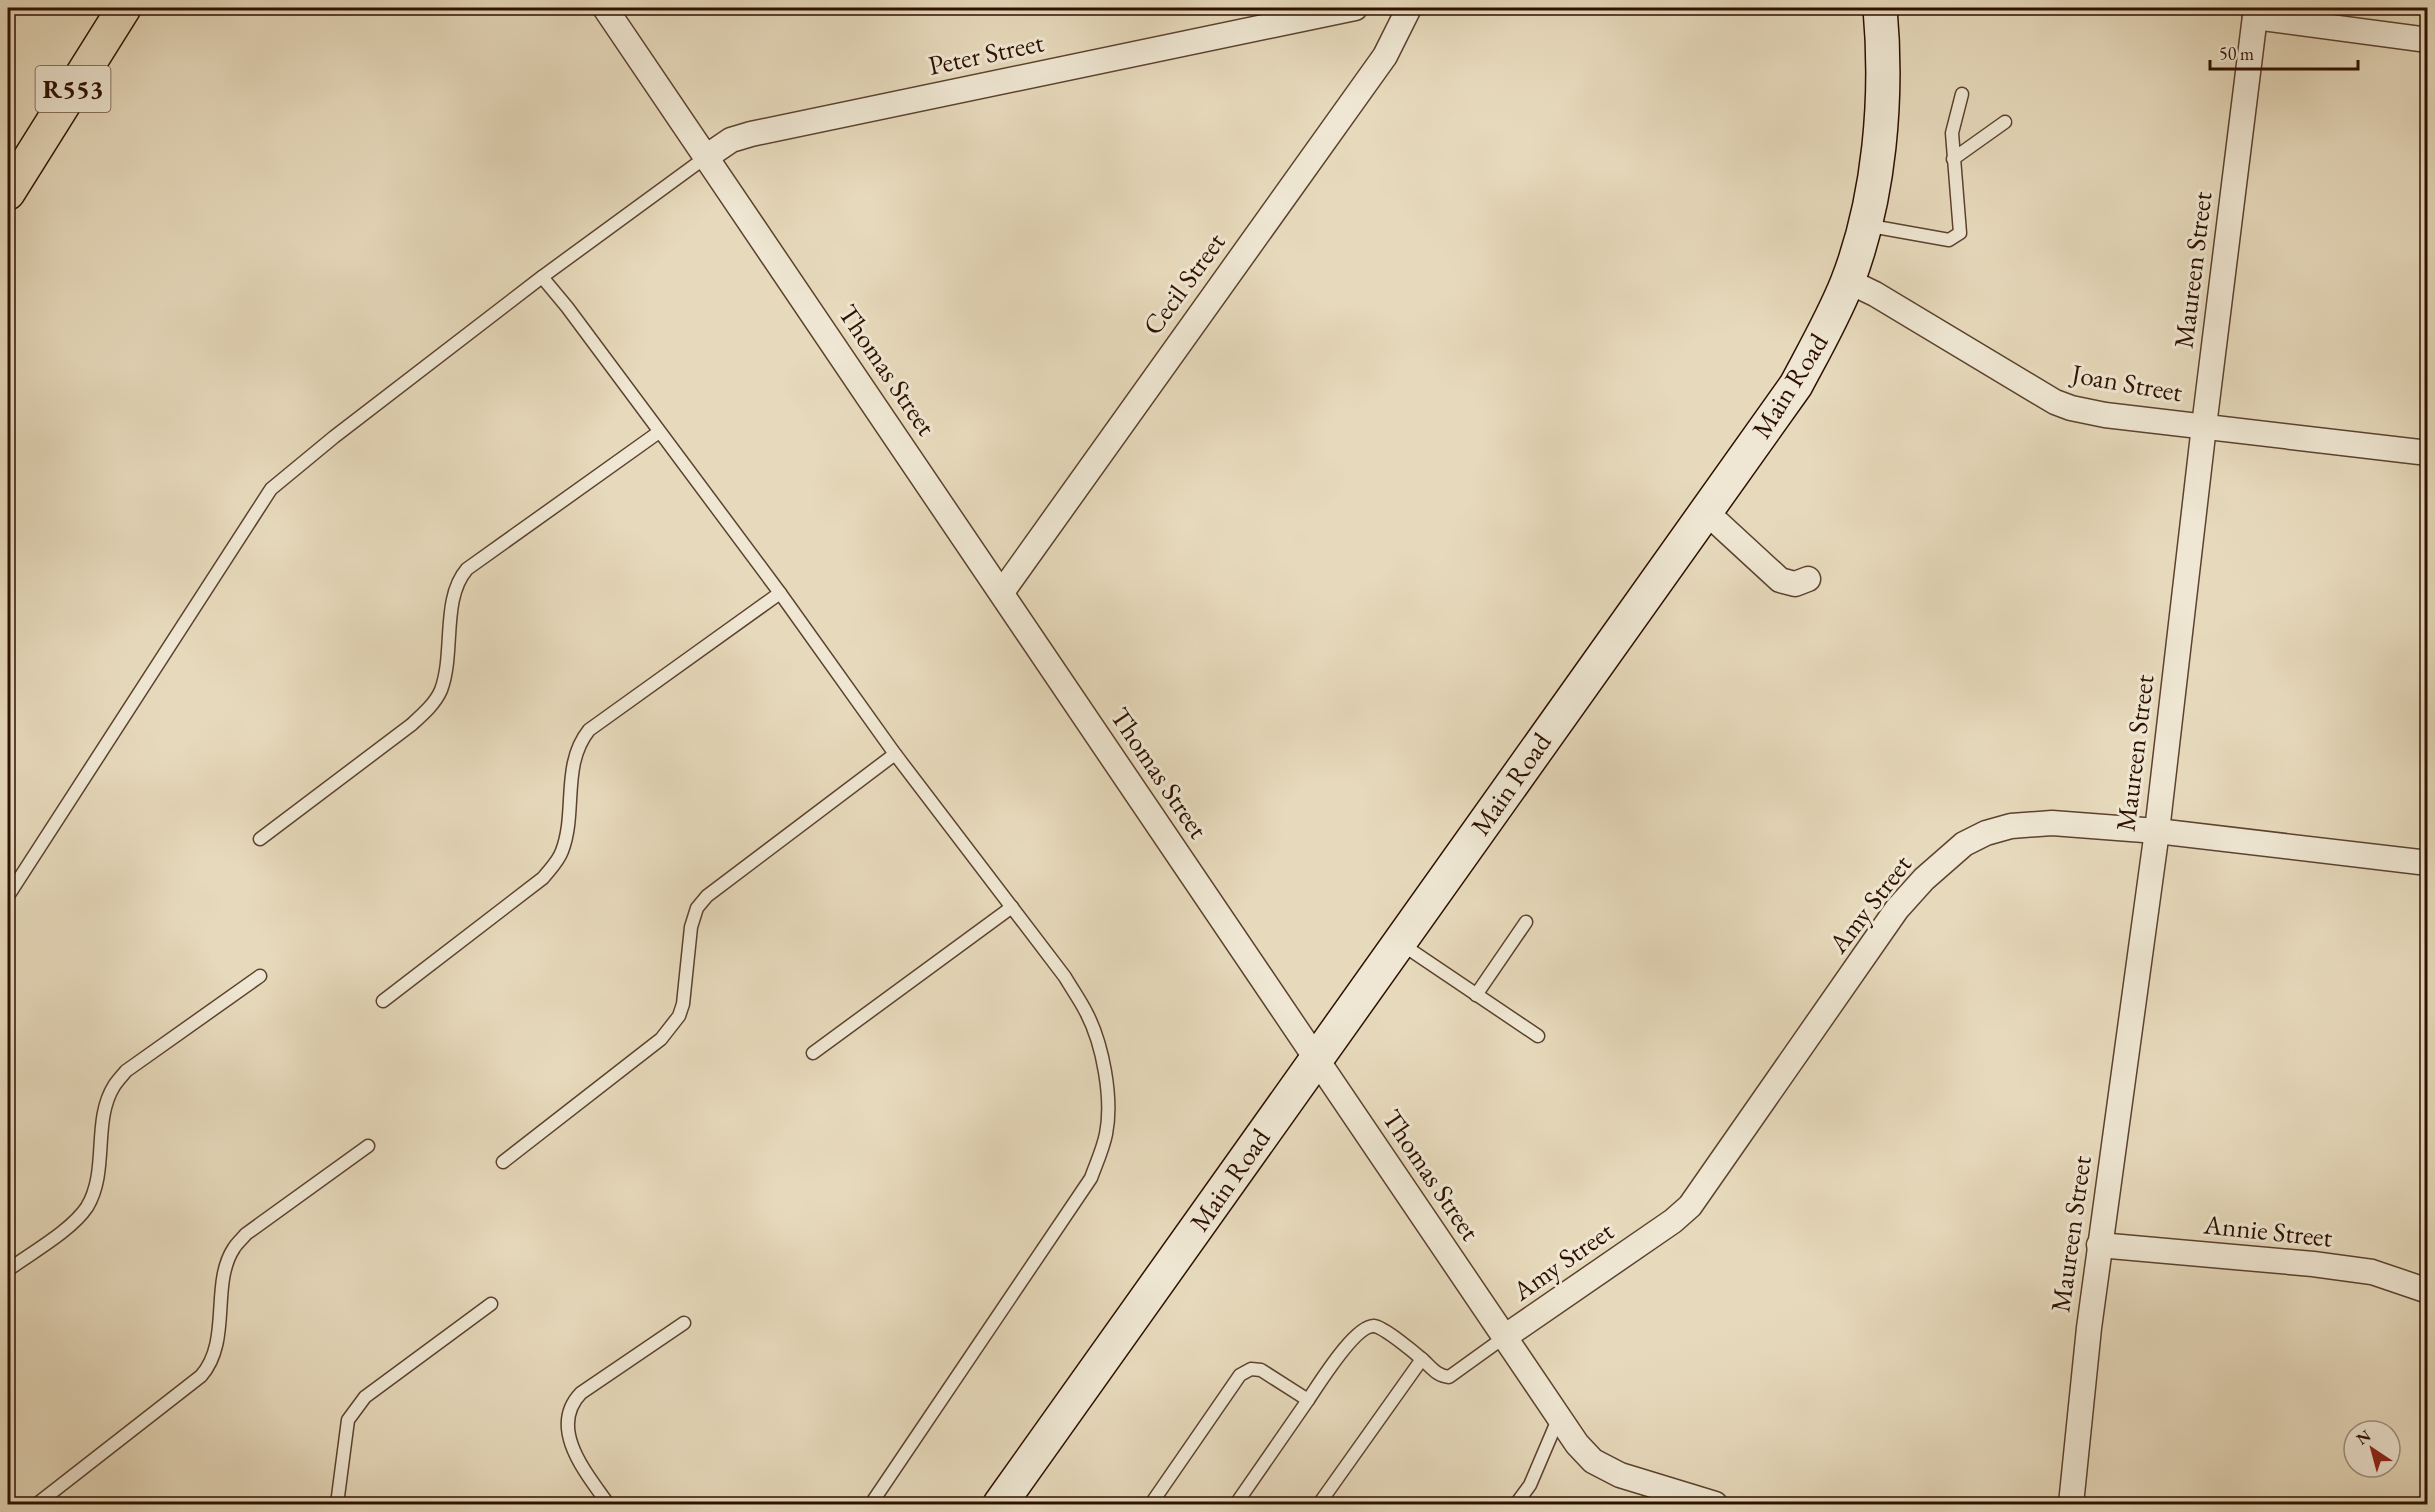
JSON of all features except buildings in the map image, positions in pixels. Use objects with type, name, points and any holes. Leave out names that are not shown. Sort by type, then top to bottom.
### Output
[{"type":"main road","name":"R553","points":[[8,194],[124,8]]},
{"type":"main road","name":"Main Road","points":[[1000,1504],[1796,385],[1824,334],[1848,281],[1864,225],[1880,146],[1883,95],[1880,8]]},
{"type":"street","name":"Thomas Street","points":[[605,8],[1585,1454],[1604,1468],[1620,1475],[1715,1504]]},
{"type":"street","name":"Peter Street","points":[[706,157],[731,140],[752,134],[1354,8]]},
{"type":"street","name":"Cecil Street","points":[[1002,591],[1385,56],[1409,8]]},
{"type":"street","points":[[2255,12],[2427,40]]},
{"type":"street","name":"Maureen Street","points":[[2071,1504],[2099,1245],[2157,831],[2255,12]]},
{"type":"street","name":"Joan Street","points":[[1848,281],[1875,294],[2035,390],[2071,408],[2105,415],[2427,453]]},
{"type":"street","points":[[1706,511],[1780,579],[1795,584],[1808,579]]},
{"type":"street","name":"Amy Street","points":[[1506,1336],[1673,1221],[1690,1206],[1898,909],[1924,879],[1964,844],[1986,833],[2011,826],[2052,823],[2157,831],[2427,863]]},
{"type":"street","name":"Annie Street","points":[[2099,1245],[2313,1264],[2372,1272],[2427,1291]]},
{"type":"lane","points":[[1864,225],[1949,240],[1960,233],[1952,133],[1962,94]]},
{"type":"lane","points":[[1953,159],[2005,122]]},
{"type":"lane","points":[[8,896],[271,489],[334,436],[543,277],[706,157]]},
{"type":"lane","points":[[543,277],[780,593],[895,754],[1065,977],[1087,1014],[1098,1046],[1107,1084],[1106,1132],[1091,1178],[872,1504]]},
{"type":"lane","points":[[260,839],[411,725],[430,707],[440,692],[447,671],[454,591],[459,578],[467,569],[659,432]]},
{"type":"lane","points":[[383,1001],[543,878],[556,863],[564,843],[574,755],[580,741],[589,730],[780,593]]},
{"type":"lane","points":[[503,1162],[661,1039],[674,1025],[683,1004],[691,927],[697,908],[707,896],[895,754]]},
{"type":"lane","points":[[813,1053],[1012,907]]},
{"type":"lane","points":[[1476,995],[1526,922]]},
{"type":"lane","points":[[1399,942],[1538,1036]]},
{"type":"lane","points":[[8,1270],[60,1232],[86,1207],[96,1185],[107,1102],[114,1086],[126,1071],[260,975]]},
{"type":"lane","points":[[37,1504],[201,1376],[209,1366],[215,1352],[224,1283],[233,1248],[246,1234],[368,1146]]},
{"type":"lane","points":[[337,1504],[345,1431],[354,1409],[365,1396],[491,1304]]},
{"type":"lane","points":[[608,1504],[581,1465],[569,1438],[567,1424],[569,1410],[581,1393],[684,1323]]},
{"type":"lane","points":[[1236,1504],[1326,1373],[1359,1332],[1370,1327],[1379,1327],[1422,1359],[1437,1374],[1449,1377],[1506,1336]]},
{"type":"lane","points":[[1319,1504],[1422,1359]]},
{"type":"lane","points":[[1151,1504],[1244,1372],[1255,1368],[1261,1370],[1308,1400]]},
{"type":"lane","points":[[1522,1502],[1559,1417]]}]
